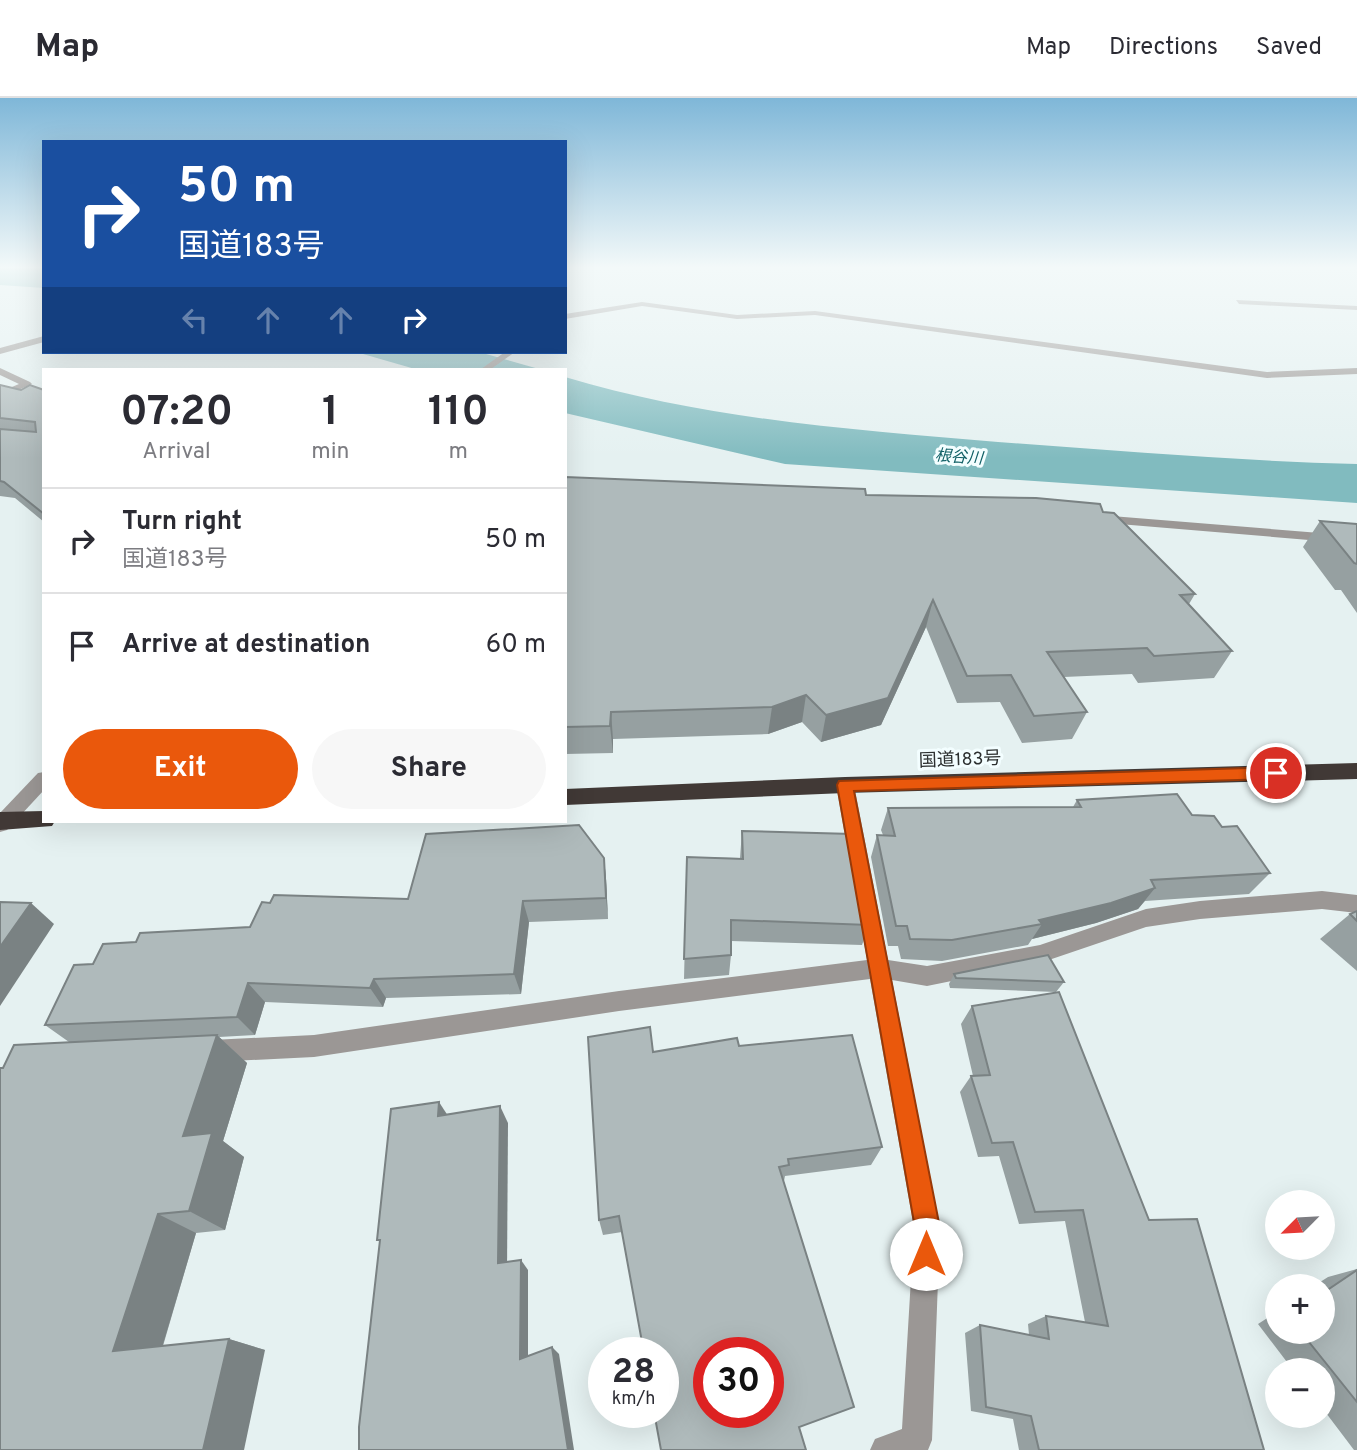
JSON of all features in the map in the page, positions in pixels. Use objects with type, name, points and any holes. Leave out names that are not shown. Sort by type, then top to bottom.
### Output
[{"type":"highway","name":"国道183号","points":[[567,797],[845,785],[1357,771]]},
{"type":"highway","points":[[1,823],[42,820]]},
{"type":"street","points":[[947,331],[1267,375],[1357,371]]},
{"type":"street","points":[[0,351],[42,340]]},
{"type":"street","points":[[486,368],[507,354]]},
{"type":"street","points":[[0,371],[27,384],[0,395]]},
{"type":"street","points":[[1087,518],[1357,540]]},
{"type":"street","points":[[1,823],[42,780]]},
{"type":"street","points":[[845,785],[928,1228],[917,1440],[886,1450]]},
{"type":"street","points":[[194,1052],[314,1046],[619,1001],[879,968],[927,976],[1040,954],[1146,918],[1200,910],[1322,900],[1357,904]]},
{"type":"water","points":[[363,354],[486,354],[535,368],[412,368]]},
{"type":"water","name":"根谷川","points":[[567,378],[671,403],[834,427],[1133,452],[1357,464],[1357,503],[785,464],[567,413]]},
{"type":"building","points":[[0,385],[21,390],[30,385],[42,389],[42,512],[0,481],[0,429],[36,432],[35,422],[0,418]]},
{"type":"building","points":[[567,477],[865,489],[866,495],[1036,498],[1100,504],[1103,512],[1114,513],[1195,594],[1180,595],[1232,651],[1154,656],[1147,648],[1047,652],[1087,712],[1034,716],[1011,675],[967,676],[933,600],[888,698],[826,715],[806,695],[772,707],[611,712],[610,726],[567,727]]},
{"type":"building","points":[[1320,521],[1357,524],[1357,564],[1354,563]]},
{"type":"building","points":[[1177,794],[1192,815],[1214,816],[1222,827],[1237,826],[1270,873],[1151,880],[1155,888],[1111,903],[1039,920],[1042,924],[952,940],[910,939],[907,926],[896,926],[877,835],[895,836],[888,808],[1081,807],[1077,800]]},
{"type":"building","points":[[579,825],[604,858],[606,898],[523,901],[514,974],[374,979],[370,988],[248,983],[237,1017],[45,1025],[74,965],[93,964],[103,944],[136,942],[140,933],[250,927],[262,902],[270,903],[274,895],[408,899],[426,834]]},
{"type":"building","points":[[742,831],[852,834],[869,925],[731,920],[731,955],[684,959],[687,857],[743,859]]},
{"type":"building","points":[[0,902],[31,903],[0,947]]},
{"type":"building","points":[[1357,911],[1357,921],[1350,914]]},
{"type":"building","points":[[1048,955],[1064,982],[956,978],[954,974]]},
{"type":"building","points":[[1059,992],[1149,1220],[1197,1219],[1264,1450],[1039,1450],[1031,1416],[986,1407],[980,1325],[1049,1339],[1046,1316],[1108,1326],[1083,1210],[1035,1212],[1013,1142],[992,1143],[971,1076],[990,1075],[972,1006]]},
{"type":"building","points":[[650,1027],[653,1052],[737,1038],[739,1046],[852,1035],[882,1147],[788,1159],[789,1165],[779,1167],[854,1407],[799,1427],[806,1450],[661,1450],[657,1428],[679,1428],[679,1337],[641,1337],[619,1216],[599,1220],[588,1037]]},
{"type":"building","points":[[217,1035],[183,1136],[212,1133],[189,1211],[158,1214],[113,1351],[229,1339],[203,1450],[0,1450],[0,1068],[3,1068],[14,1045]]},
{"type":"building","points":[[439,1102],[438,1116],[500,1106],[498,1263],[521,1260],[520,1359],[552,1347],[568,1450],[359,1450],[359,1427],[380,1240],[377,1240],[391,1109]]},
{"type":"building","points":[[1357,1270],[1357,1402],[1335,1374],[1335,1358],[1322,1358],[1311,1344],[1335,1344],[1335,1285]]},
{"type":"route","points":[[926,1254],[928,1228],[845,785],[1276,773]]}]
